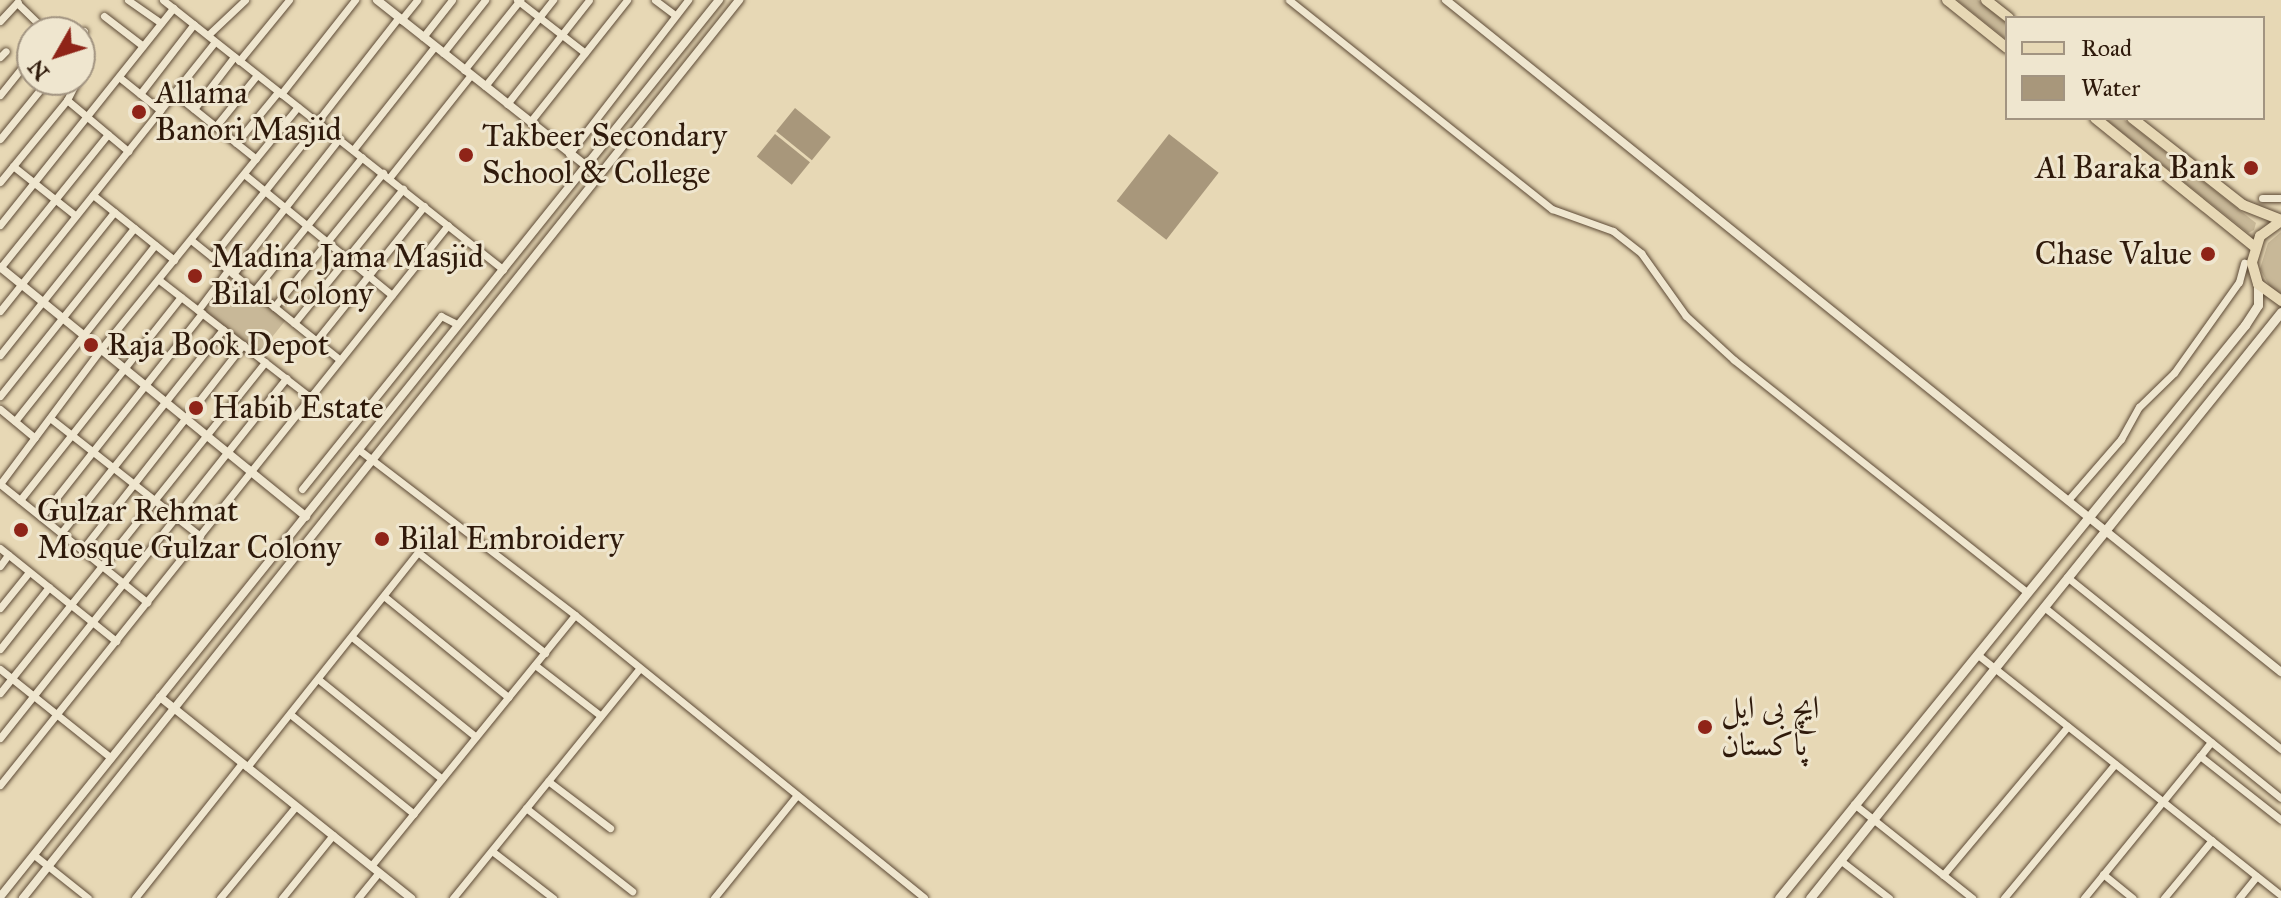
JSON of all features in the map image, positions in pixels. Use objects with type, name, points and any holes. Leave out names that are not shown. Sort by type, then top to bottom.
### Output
[{"type":"main road","points":[[1947,0],[2005,46]]},
{"type":"main road","points":[[1986,0],[2006,16]]},
{"type":"main road","points":[[2097,120],[2255,247]]},
{"type":"main road","points":[[2135,120],[2243,205],[2281,220]]},
{"type":"main road","points":[[1779,898],[2252,315],[2260,297],[2252,263],[2255,247],[2270,226],[2281,220]]},
{"type":"main road","points":[[2258,284],[2281,301]]},
{"type":"main road","points":[[1810,898],[2281,312]]},
{"type":"street","points":[[128,0],[161,23]]},
{"type":"street","points":[[163,0],[503,269]]},
{"type":"street","points":[[208,35],[245,0]]},
{"type":"street","points":[[194,109],[289,0]]},
{"type":"street","points":[[236,143],[355,0]]},
{"type":"street","points":[[212,257],[417,0]]},
{"type":"street","points":[[423,37],[452,0]]},
{"type":"street","points":[[443,53],[485,0]]},
{"type":"street","points":[[274,307],[386,176],[468,73],[519,0],[585,53]]},
{"type":"street","points":[[485,86],[553,0]]},
{"type":"street","points":[[507,104],[589,0]]},
{"type":"street","points":[[530,122],[627,0]]},
{"type":"street","points":[[655,0],[675,15]]},
{"type":"street","points":[[569,154],[688,0]]},
{"type":"street","points":[[302,489],[320,481],[358,449],[456,323],[719,0]]},
{"type":"street","points":[[23,898],[739,0]]},
{"type":"street","points":[[1289,0],[1552,209],[1613,231],[1641,253],[1686,316],[1734,360],[2027,592]]},
{"type":"street","points":[[1446,0],[2281,672]]},
{"type":"street","points":[[380,1],[599,176]]},
{"type":"street","points":[[0,21],[18,2]]},
{"type":"street","points":[[0,225],[173,8]]},
{"type":"street","points":[[104,16],[143,46]]},
{"type":"street","points":[[140,94],[194,24]]},
{"type":"street","points":[[0,311],[215,42]]},
{"type":"street","points":[[353,150],[435,46]]},
{"type":"street","points":[[0,95],[16,75]]},
{"type":"street","points":[[216,126],[257,75]]},
{"type":"street","points":[[119,77],[160,110]]},
{"type":"street","points":[[174,93],[256,159]]},
{"type":"street","points":[[0,139],[35,96]]},
{"type":"street","points":[[0,182],[69,96]]},
{"type":"street","points":[[67,100],[128,151]]},
{"type":"street","points":[[147,602],[0,484],[101,349],[298,107]]},
{"type":"street","points":[[108,134],[0,267],[299,512]]},
{"type":"street","points":[[41,517],[231,272],[339,139]]},
{"type":"street","points":[[254,291],[362,157]]},
{"type":"street","points":[[13,166],[76,216]]},
{"type":"street","points":[[244,174],[392,295]]},
{"type":"street","points":[[294,323],[403,189]]},
{"type":"street","points":[[93,195],[174,260]]},
{"type":"street","points":[[2262,198],[2281,198]]},
{"type":"street","points":[[316,341],[424,206]]},
{"type":"street","points":[[0,355],[114,212]]},
{"type":"street","points":[[1,781],[448,225]]},
{"type":"street","points":[[0,396],[134,228]]},
{"type":"street","points":[[191,240],[340,360]]},
{"type":"street","points":[[15,421],[155,245]]},
{"type":"street","points":[[2068,500],[2121,439],[2139,407],[2174,373],[2239,282],[2244,263],[2258,284]]},
{"type":"street","points":[[159,280],[310,397]]},
{"type":"street","points":[[20,500],[181,297]]},
{"type":"street","points":[[0,897],[160,697],[446,315],[456,323]]},
{"type":"street","points":[[61,533],[223,329]]},
{"type":"street","points":[[82,550],[243,345]]},
{"type":"street","points":[[0,693],[265,362]]},
{"type":"street","points":[[0,738],[286,378]]},
{"type":"street","points":[[0,409],[35,438]]},
{"type":"street","points":[[50,418],[200,536]]},
{"type":"street","points":[[358,449],[575,615],[924,898]]},
{"type":"street","points":[[135,898],[290,714],[431,536]]},
{"type":"street","points":[[0,548],[116,641]]},
{"type":"street","points":[[419,553],[545,653]]},
{"type":"street","points":[[0,566],[8,555]]},
{"type":"street","points":[[0,608],[29,572]]},
{"type":"street","points":[[2067,577],[2281,749]]},
{"type":"street","points":[[0,649],[49,587]]},
{"type":"street","points":[[385,597],[508,697]]},
{"type":"street","points":[[2044,607],[2281,798]]},
{"type":"street","points":[[358,898],[414,814],[575,615]]},
{"type":"street","points":[[352,637],[476,737]]},
{"type":"street","points":[[1978,655],[2281,895]]},
{"type":"street","points":[[535,665],[601,716]]},
{"type":"street","points":[[453,898],[640,668]]},
{"type":"street","points":[[0,669],[111,758]]},
{"type":"street","points":[[318,679],[442,779]]},
{"type":"street","points":[[160,697],[411,898]]},
{"type":"street","points":[[290,714],[414,814]]},
{"type":"street","points":[[1943,875],[2068,726]]},
{"type":"street","points":[[2084,898],[2211,742]]},
{"type":"street","points":[[2200,756],[2281,820]]},
{"type":"street","points":[[2004,898],[2115,764]]},
{"type":"street","points":[[548,781],[610,828]]},
{"type":"street","points":[[714,898],[797,795]]},
{"type":"street","points":[[1854,804],[1972,898]]},
{"type":"street","points":[[220,898],[296,806]]},
{"type":"street","points":[[526,808],[632,891]]},
{"type":"street","points":[[282,898],[333,835]]},
{"type":"street","points":[[2164,898],[2212,840]]},
{"type":"street","points":[[492,851],[553,898]]},
{"type":"street","points":[[34,855],[88,898]]},
{"type":"street","points":[[1840,860],[1887,897]]},
{"type":"street","points":[[2103,874],[2133,898]]},
{"type":"street","points":[[2239,898],[2257,876]]},
{"type":"street","points":[[2113,898],[2121,888]]},
{"type":"shaded area","points":[[1957,0],[1978,0],[2005,22],[2005,38]]},
{"type":"shaded area","points":[[2107,120],[2125,120],[2256,223],[2254,230],[2248,233]]},
{"type":"shaded area","points":[[2281,232],[2281,294],[2270,287],[2260,269],[2268,243]]},
{"type":"shaded area","points":[[233,274],[287,318],[256,357],[202,313]]},
{"type":"water","points":[[795,108],[831,137],[812,160],[776,131]]},
{"type":"water","points":[[775,134],[810,162],[792,185],[757,157]]},
{"type":"water","points":[[1169,134],[1219,173],[1166,240],[1117,201]]},
{"type":"place","name":"Allama Banori Masjid","points":[[139,112]]},
{"type":"place","name":"Takbeer Secondary School & College","points":[[466,155]]},
{"type":"place","name":"Al Baraka Bank","points":[[2251,168]]},
{"type":"place","name":"Chase Value","points":[[2208,254]]},
{"type":"place","name":"Madina Jama Masjid Bilal Colony","points":[[195,276]]},
{"type":"place","name":"Raja Book Depot","points":[[91,345]]},
{"type":"place","name":"Habib Estate","points":[[196,408]]},
{"type":"place","name":"Gulzar Rehmat Mosque Gulzar Colony","points":[[21,530]]},
{"type":"place","name":"Bilal Embroidery","points":[[382,539]]},
{"type":"place","name":"ایچ بی ایل پاکستان","points":[[1705,727]]}]
